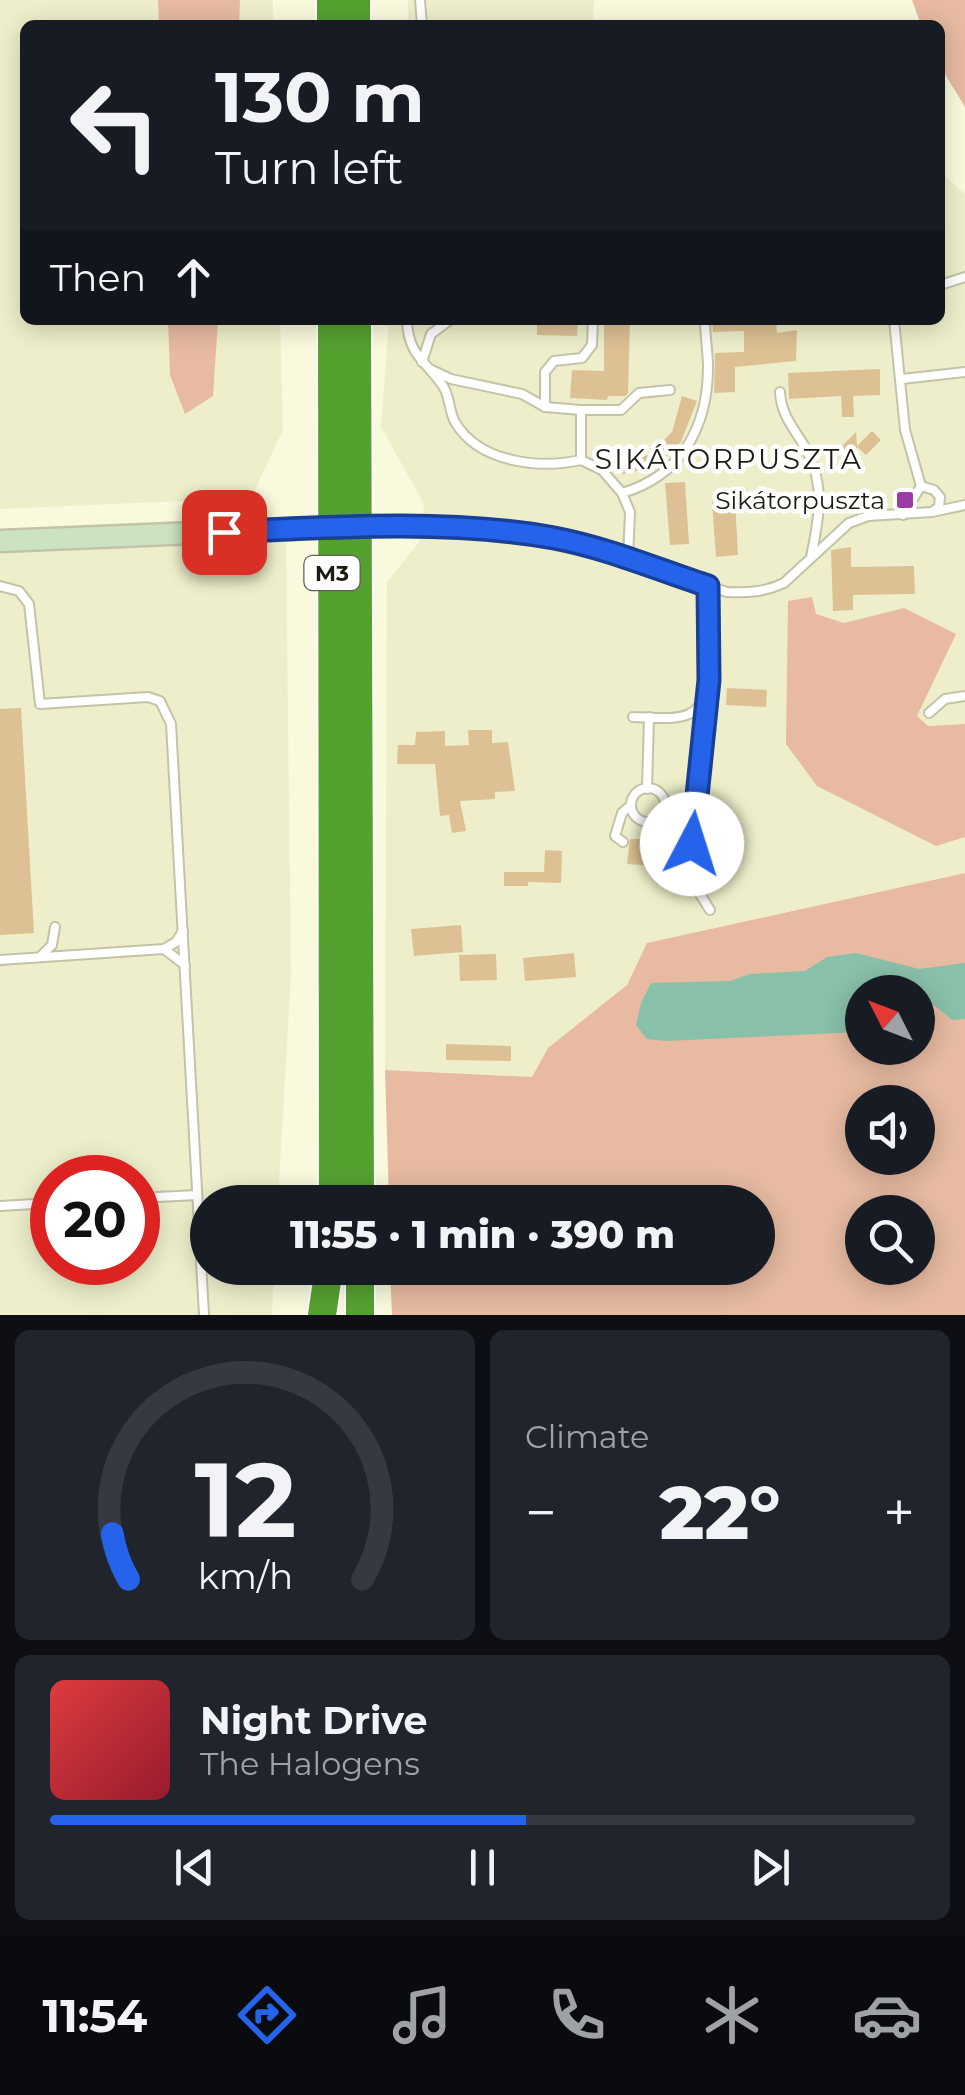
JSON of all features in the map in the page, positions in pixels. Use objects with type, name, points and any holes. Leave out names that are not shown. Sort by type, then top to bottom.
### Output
[{"type":"highway","name":"M3","points":[[332,325],[333,1185]]},
{"type":"highway","name":"M3","points":[[357,325],[360,1185]]},
{"type":"highway","points":[[322,1315],[328,1285]]},
{"type":"highway","points":[[333,1285],[334,1315]]},
{"type":"highway","points":[[360,1285],[360,1315]]},
{"type":"street","points":[[0,541],[294,529]]},
{"type":"lane","points":[[408,325],[410,343],[445,388],[455,422],[482,451],[558,465],[581,460],[602,470],[622,493],[630,512],[628,558]]},
{"type":"lane","points":[[424,365],[431,334],[443,325]]},
{"type":"lane","points":[[545,407],[545,372],[554,362],[582,358],[592,345],[593,325]]},
{"type":"lane","points":[[622,493],[645,486],[670,466],[685,452],[696,432],[704,409],[708,368],[705,325]]},
{"type":"lane","points":[[895,325],[904,430],[921,486]]},
{"type":"lane","points":[[424,365],[451,379],[522,394],[545,407],[621,410],[640,393],[670,390]]},
{"type":"lane","points":[[902,379],[965,372]]},
{"type":"lane","points":[[780,392],[780,409],[807,450],[818,478],[822,508],[810,562]]},
{"type":"lane","points":[[580,410],[581,460]]},
{"type":"lane","points":[[921,486],[934,490],[940,498],[939,507],[932,512]]},
{"type":"lane","points":[[902,514],[921,486]]},
{"type":"lane","points":[[294,529],[481,530],[534,535],[628,558],[727,592],[761,592],[784,582],[810,562],[850,523],[868,516],[965,506]]},
{"type":"lane","points":[[0,586],[19,591],[29,604],[40,704],[148,697],[160,701],[167,711],[171,724],[197,1185]]},
{"type":"lane","points":[[708,586],[709,680],[689,866],[691,880],[710,910]]},
{"type":"lane","points":[[929,713],[945,700],[965,696]]},
{"type":"lane","points":[[633,717],[683,716],[705,701]]},
{"type":"lane","points":[[647,788],[649,717]]},
{"type":"lane","points":[[624,842],[615,836],[616,827],[634,796],[647,788],[660,792],[664,806],[659,818],[650,822],[640,821],[630,805]]},
{"type":"lane","points":[[664,806],[676,806]]},
{"type":"lane","points":[[40,958],[52,945],[56,927]]},
{"type":"lane","points":[[0,960],[164,949],[176,942],[183,930]]},
{"type":"lane","points":[[164,949],[184,965]]},
{"type":"lane","points":[[160,1197],[190,1195]]},
{"type":"lane","points":[[0,1206],[30,1204]]},
{"type":"lane","points":[[202,1285],[204,1315]]},
{"type":"shaded area","points":[[0,0],[273,0],[273,20],[20,20],[20,325],[280,325],[283,430],[251,498],[0,509]]},
{"type":"shaded area","points":[[158,0],[240,0],[239,20],[159,20]]},
{"type":"shaded area","points":[[408,0],[594,0],[593,20],[408,20]]},
{"type":"shaded area","points":[[912,0],[965,0],[965,107],[945,74],[945,20],[919,20]]},
{"type":"shaded area","points":[[945,176],[965,194],[965,873],[647,943],[627,985],[548,1048],[532,1077],[385,1070],[387,582],[420,541],[424,504],[381,427],[389,325],[945,325]]},
{"type":"shaded area","points":[[168,325],[218,325],[213,396],[185,414],[170,375]]},
{"type":"shaded area","points":[[286,542],[291,974],[279,1185],[190,1185],[190,1285],[273,1285],[272,1315],[0,1315],[0,550]]},
{"type":"shaded area","points":[[812,597],[816,614],[844,623],[904,608],[956,634],[917,716],[928,726],[965,724],[965,837],[936,846],[817,786],[786,744],[788,601]]},
{"type":"shaded area","points":[[965,873],[965,1315],[392,1315],[391,1285],[775,1285],[775,1185],[388,1185],[385,1070],[532,1077],[548,1048],[627,985],[647,943]]},
{"type":"shaded area","points":[[856,953],[919,969],[965,963],[965,1019],[952,1020],[935,1006],[935,975],[845,975],[845,1033],[666,1041],[647,1039],[636,1025],[651,983],[730,981],[750,974],[805,971],[827,957]]},
{"type":"building","points":[[537,325],[578,325],[577,336],[537,335]]},
{"type":"building","points":[[604,325],[630,325],[628,393],[608,396],[607,400],[570,398],[572,370],[604,371]]},
{"type":"building","points":[[712,325],[776,325],[777,333],[797,330],[796,361],[735,367],[735,392],[714,393],[715,353],[744,352],[744,331],[713,332]]},
{"type":"building","points":[[880,369],[880,395],[853,396],[854,417],[842,417],[841,396],[789,399],[788,373]]},
{"type":"building","points":[[682,396],[697,401],[681,442],[656,467],[622,474],[621,461],[649,455],[672,432]]},
{"type":"building","points":[[872,431],[881,440],[866,455],[857,447],[858,464],[841,447],[856,432],[857,446]]},
{"type":"building","points":[[685,482],[689,544],[670,545],[665,483]]},
{"type":"building","points":[[735,500],[738,555],[716,557],[712,502]]},
{"type":"building","points":[[851,547],[851,567],[914,566],[915,594],[853,595],[853,610],[833,611],[831,550]]},
{"type":"building","points":[[727,688],[767,690],[766,707],[726,705]]},
{"type":"building","points":[[21,708],[34,933],[0,935],[0,709]]},
{"type":"building","points":[[468,730],[492,730],[492,743],[508,742],[515,791],[495,792],[495,799],[460,801],[466,831],[452,833],[449,815],[440,816],[435,764],[397,764],[398,745],[415,745],[416,732],[445,731],[445,746],[469,745]]},
{"type":"building","points":[[641,833],[655,833],[655,839],[671,839],[671,867],[627,864],[630,839],[641,839]]},
{"type":"building","points":[[545,850],[562,851],[561,883],[504,886],[504,872],[544,872]]},
{"type":"building","points":[[461,925],[463,952],[414,956],[411,929]]},
{"type":"building","points":[[574,953],[576,977],[525,981],[523,958]]},
{"type":"building","points":[[496,954],[497,980],[460,981],[459,955]]},
{"type":"building","points":[[446,1044],[511,1046],[511,1061],[446,1060]]},
{"type":"place","name":"Sikátorpuszta","points":[[905,500]]},
{"type":"district","name":"SIKÁTORPUSZTA","points":[[729,459]]},
{"type":"route","points":[[224,532],[395,528],[534,535],[620,555],[708,586],[709,680],[692,844]]}]
